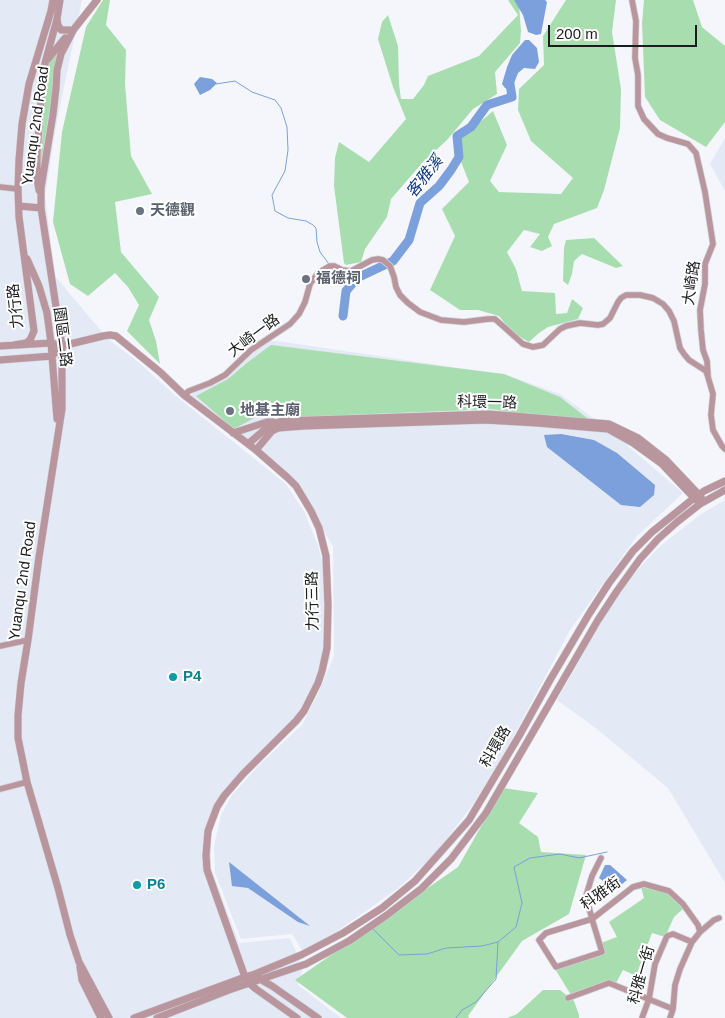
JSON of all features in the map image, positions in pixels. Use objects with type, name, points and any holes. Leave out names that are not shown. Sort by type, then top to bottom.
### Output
[{"type":"street","name":"力行路","points":[[14,345],[30,340],[34,331],[18,188],[22,124],[28,91],[53,0]]},
{"type":"street","points":[[19,206],[41,208],[37,180],[37,154],[42,87],[45,63],[60,0]]},
{"type":"street","name":"Yuanqu 2nd Road","points":[[32,72],[45,63],[70,30],[97,0]]},
{"type":"street","name":"Yuanqu 2nd Road","points":[[41,208],[41,188],[53,114],[57,70],[61,54],[74,29],[97,0]]},
{"type":"street","name":"大崎路","points":[[632,0],[636,21],[635,58],[638,75],[638,106],[644,119],[658,134],[688,144],[696,153],[705,192],[713,244],[705,264],[705,284],[700,310],[703,350],[713,394],[711,414],[713,430],[725,449]]},
{"type":"street","points":[[57,19],[62,30],[70,30]]},
{"type":"street","points":[[0,187],[18,188]]},
{"type":"street","name":"園區二路","points":[[41,208],[62,346]]},
{"type":"street","name":"園區二路","points":[[24,252],[39,286],[47,314],[58,430]]},
{"type":"street","name":"大崎一路","points":[[184,395],[224,375],[250,350],[290,324],[299,314],[305,302],[310,284],[318,273],[330,266],[351,271],[372,260],[383,260],[390,266],[400,295],[420,312],[441,320],[464,322],[495,319],[523,344],[533,347],[543,345],[560,329],[566,326],[580,323],[602,324],[610,318],[618,302],[626,295],[640,294],[653,298],[663,304],[669,312],[674,322],[680,348],[684,354],[689,360],[706,371],[708,377]]},
{"type":"street","name":"力行三路","points":[[62,346],[103,336],[116,336],[160,372],[184,395],[256,450],[296,486],[311,511],[318,528],[326,556],[328,605],[326,660],[320,677],[304,711],[296,721],[243,774],[224,796],[217,807],[208,831],[207,870],[247,980]]},
{"type":"street","points":[[0,346],[51,342],[62,346],[52,356],[0,360]]},
{"type":"street","name":"Yuanqu 2nd Road","points":[[62,346],[62,409],[21,683],[18,738],[27,782],[79,962],[82,980],[101,1018]]},
{"type":"street","name":"科環一路","points":[[233,433],[267,422],[279,421],[489,414],[609,424],[638,438],[666,460],[697,496]]},
{"type":"street","name":"科環一路","points":[[256,450],[272,431],[278,428],[304,426],[485,420],[608,429],[633,443],[662,464],[703,502]]},
{"type":"street","points":[[248,444],[262,431],[279,421]]},
{"type":"street","name":"科環路","points":[[258,978],[343,934],[382,908],[415,881],[469,820],[608,583],[633,551],[652,532],[697,496],[725,482]]},
{"type":"street","name":"科環路","points":[[247,980],[275,974],[306,964],[349,941],[387,916],[421,889],[451,859],[486,812],[616,591],[658,539],[703,502],[725,490]]},
{"type":"street","points":[[0,646],[28,640]]},
{"type":"street","points":[[0,789],[27,782]]},
{"type":"street","points":[[592,919],[586,896],[592,876],[601,858]]},
{"type":"street","name":"科雅街","points":[[592,919],[602,952],[556,967],[539,940],[546,933],[592,919],[633,887],[644,884],[669,891],[683,904],[698,925],[700,932]]},
{"type":"street","points":[[670,1018],[673,1009],[675,985],[692,942],[700,932],[719,918]]},
{"type":"street","name":"科雅一街","points":[[642,1018],[649,999],[655,964],[667,936],[673,934],[692,942]]},
{"type":"street","name":"Yuanqu 2nd Road","points":[[79,962],[109,1018]]},
{"type":"street","points":[[242,966],[318,1018]]},
{"type":"street","points":[[272,986],[270,981],[272,975],[275,974]]},
{"type":"street","points":[[134,1018],[247,980]]},
{"type":"street","points":[[157,1018],[247,980]]},
{"type":"street","points":[[247,980],[261,993],[297,1018]]},
{"type":"street","points":[[568,998],[610,983],[673,1009]]},
{"type":"shaded area","points":[[0,0],[82,0],[56,126],[45,196],[55,276],[107,338],[286,484],[305,513],[318,546],[329,585],[332,610],[330,659],[317,692],[301,723],[229,793],[217,814],[211,838],[211,868],[239,943],[290,938],[303,968],[298,985],[341,1018],[0,1018]]},
{"type":"shaded area","points":[[725,138],[725,191],[710,164]]},
{"type":"shaded area","points":[[270,341],[507,375],[560,394],[608,429],[683,493],[637,536],[570,630],[511,741],[475,802],[434,855],[397,889],[336,932],[302,950],[292,934],[241,939],[215,873],[214,846],[221,815],[232,795],[261,763],[302,725],[334,656],[333,546],[282,467],[191,395],[230,374],[247,357]]},
{"type":"shaded area","points":[[725,500],[725,883],[668,788],[593,726],[557,700],[606,614],[631,577],[659,547],[701,514]]},
{"type":"green space","points":[[103,0],[110,0],[106,25],[126,50],[125,84],[131,156],[152,194],[115,202],[121,252],[159,297],[149,320],[156,341],[160,364],[127,331],[139,305],[128,287],[115,273],[88,296],[70,284],[53,222],[62,132],[86,27]]},
{"type":"green space","points":[[508,0],[517,0],[519,5],[520,43],[495,72],[497,94],[473,109],[447,140],[423,162],[391,199],[387,217],[365,249],[361,262],[346,265],[344,263],[334,186],[335,158],[339,142],[369,162],[406,119],[393,87],[378,39],[382,22],[388,15],[398,46],[401,99],[413,99],[424,85],[428,76],[479,56],[518,15]]},
{"type":"green space","points":[[566,0],[616,0],[612,32],[621,89],[620,128],[604,190],[597,208],[554,224],[548,237],[552,246],[542,251],[530,247],[540,234],[524,230],[507,252],[516,269],[522,291],[555,293],[556,314],[567,313],[572,299],[583,308],[578,319],[548,327],[529,342],[513,333],[499,316],[478,310],[460,310],[430,290],[455,236],[442,209],[469,182],[454,144],[493,111],[507,145],[490,181],[499,192],[561,194],[573,178],[531,141],[518,110],[519,89],[544,65],[543,36]]},
{"type":"green space","points":[[644,0],[693,0],[702,27],[725,46],[725,122],[706,147],[660,120],[645,97],[642,23]]},
{"type":"green space","points":[[59,49],[40,171],[47,64]]},
{"type":"green space","points":[[594,238],[623,266],[616,268],[582,254],[574,261],[568,285],[563,281],[566,240]]},
{"type":"green space","points":[[271,345],[504,374],[560,397],[592,422],[492,409],[256,417],[234,429],[196,396],[228,379]]},
{"type":"green space","points":[[503,788],[538,793],[519,823],[538,837],[541,852],[586,855],[569,914],[522,941],[468,1016],[469,1018],[347,1018],[295,980],[458,867]]},
{"type":"green space","points":[[641,887],[667,892],[684,908],[674,917],[665,937],[652,933],[636,976],[623,970],[616,983],[609,980],[571,995],[555,969],[605,953],[601,943],[617,937],[609,922],[644,898]]},
{"type":"green space","points":[[543,990],[560,990],[574,1001],[579,1018],[507,1018],[517,1014]]},
{"type":"water","points":[[514,0],[545,0],[547,2],[541,34],[536,35],[528,32],[523,15]]},
{"type":"water","points":[[525,40],[529,40],[537,48],[539,62],[535,69],[524,68],[518,73],[511,91],[502,84],[512,55]]},
{"type":"water","points":[[200,77],[212,79],[217,83],[210,90],[200,95],[194,84]]},
{"type":"water","points":[[561,434],[594,440],[617,453],[655,485],[654,495],[640,507],[621,505],[547,447],[544,435]]},
{"type":"water","points":[[229,862],[310,926],[298,922],[248,888],[232,886]]},
{"type":"water","points":[[605,865],[610,865],[627,880],[615,890],[599,878]]},
{"type":"waterway","points":[[216,84],[235,81],[252,92],[275,100],[281,108],[287,127],[288,150],[285,171],[272,195],[275,211],[288,218],[306,221],[313,225],[316,228],[320,252],[329,264]]},
{"type":"waterway","name":"客雅溪","points":[[343,316],[346,291],[357,278],[393,261],[409,240],[420,203],[439,186],[459,157],[457,136],[471,127],[487,105],[512,97],[510,84]]},
{"type":"waterway","points":[[333,269],[336,274],[357,278]]},
{"type":"waterway","points":[[373,929],[399,955],[427,954],[446,948],[482,946],[498,942],[516,927],[522,903],[514,867],[530,858],[560,854],[579,858],[607,852]]},
{"type":"waterway","points":[[456,1018],[462,1010],[476,1002],[496,979],[498,942]]},
{"type":"place","name":"天德觀","points":[[140,211]]},
{"type":"place","name":"福德祠","points":[[306,279]]},
{"type":"place","name":"地基主廟","points":[[230,411]]},
{"type":"place","name":"P4","points":[[173,677]]},
{"type":"place","name":"P6","points":[[137,885]]}]
